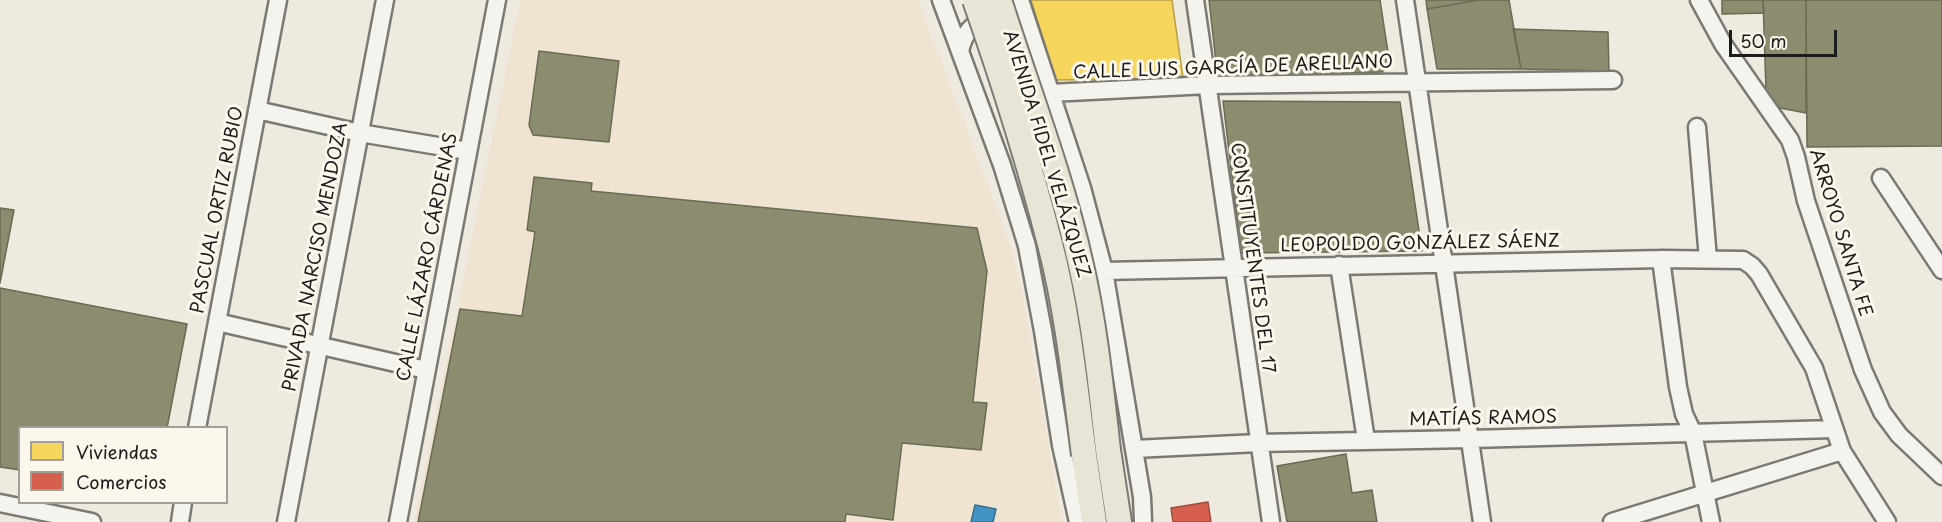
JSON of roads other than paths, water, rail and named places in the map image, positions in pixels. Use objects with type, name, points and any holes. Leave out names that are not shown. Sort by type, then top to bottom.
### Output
[{"type":"highway","name":"AVENIDA FIDEL VELÁZQUEZ","points":[[975,0],[1002,79],[1050,245],[1071,348],[1094,522]]},
{"type":"highway","name":"AVENIDA FIDEL VELÁZQUEZ","points":[[999,0],[1058,184],[1081,265],[1095,339],[1119,522]]},
{"type":"street","name":"PASCUAL ORTIZ RUBIO","points":[[197,426],[278,0]]},
{"type":"street","name":"PRIVADA NARCISO MENDOZA","points":[[286,522],[386,0]]},
{"type":"street","name":"CALLE LÁZARO CÁRDENAS","points":[[398,522],[497,0]]},
{"type":"street","points":[[941,0],[1002,165],[1028,246],[1061,445],[1078,522]]},
{"type":"street","points":[[1020,0],[1082,188],[1104,271],[1142,496],[1143,522]]},
{"type":"street","name":"CONSTITUYENTES DEL 17","points":[[1195,0],[1271,522]]},
{"type":"street","points":[[1405,0],[1482,522]]},
{"type":"street","name":"ARROYO SANTA FE","points":[[1699,0],[1729,52],[1790,140],[1806,201],[1863,370],[1881,412],[1899,435],[1942,476]]},
{"type":"street","points":[[960,52],[966,34],[972,27],[988,17],[998,16],[1016,21],[1030,34]]},
{"type":"street","name":"CALLE LUIS GARCÍA DE ARELLANO","points":[[1050,93],[1208,85],[1613,80]]},
{"type":"street","points":[[257,110],[360,133],[468,151]]},
{"type":"street","points":[[1697,127],[1707,259]]},
{"type":"street","points":[[1881,178],[1942,270]]},
{"type":"street","points":[[1661,259],[1678,387],[1686,422],[1693,433],[1707,492],[1711,522]]},
{"type":"street","name":"LEOPOLDO GONZÁLEZ SÁENZ","points":[[1104,271],[1736,259],[1748,262],[1759,274],[1814,368],[1834,429]]},
{"type":"street","points":[[1339,265],[1366,440]]},
{"type":"street","points":[[217,322],[426,370]]},
{"type":"street","points":[[1834,429],[1842,452],[1884,521]]},
{"type":"street","name":"MATÍAS RAMOS","points":[[1134,449],[1258,443],[1834,429]]},
{"type":"street","points":[[1612,522],[1842,452]]},
{"type":"street","points":[[0,503],[92,522]]},
{"type":"street","points":[[180,522],[183,504]]}]
